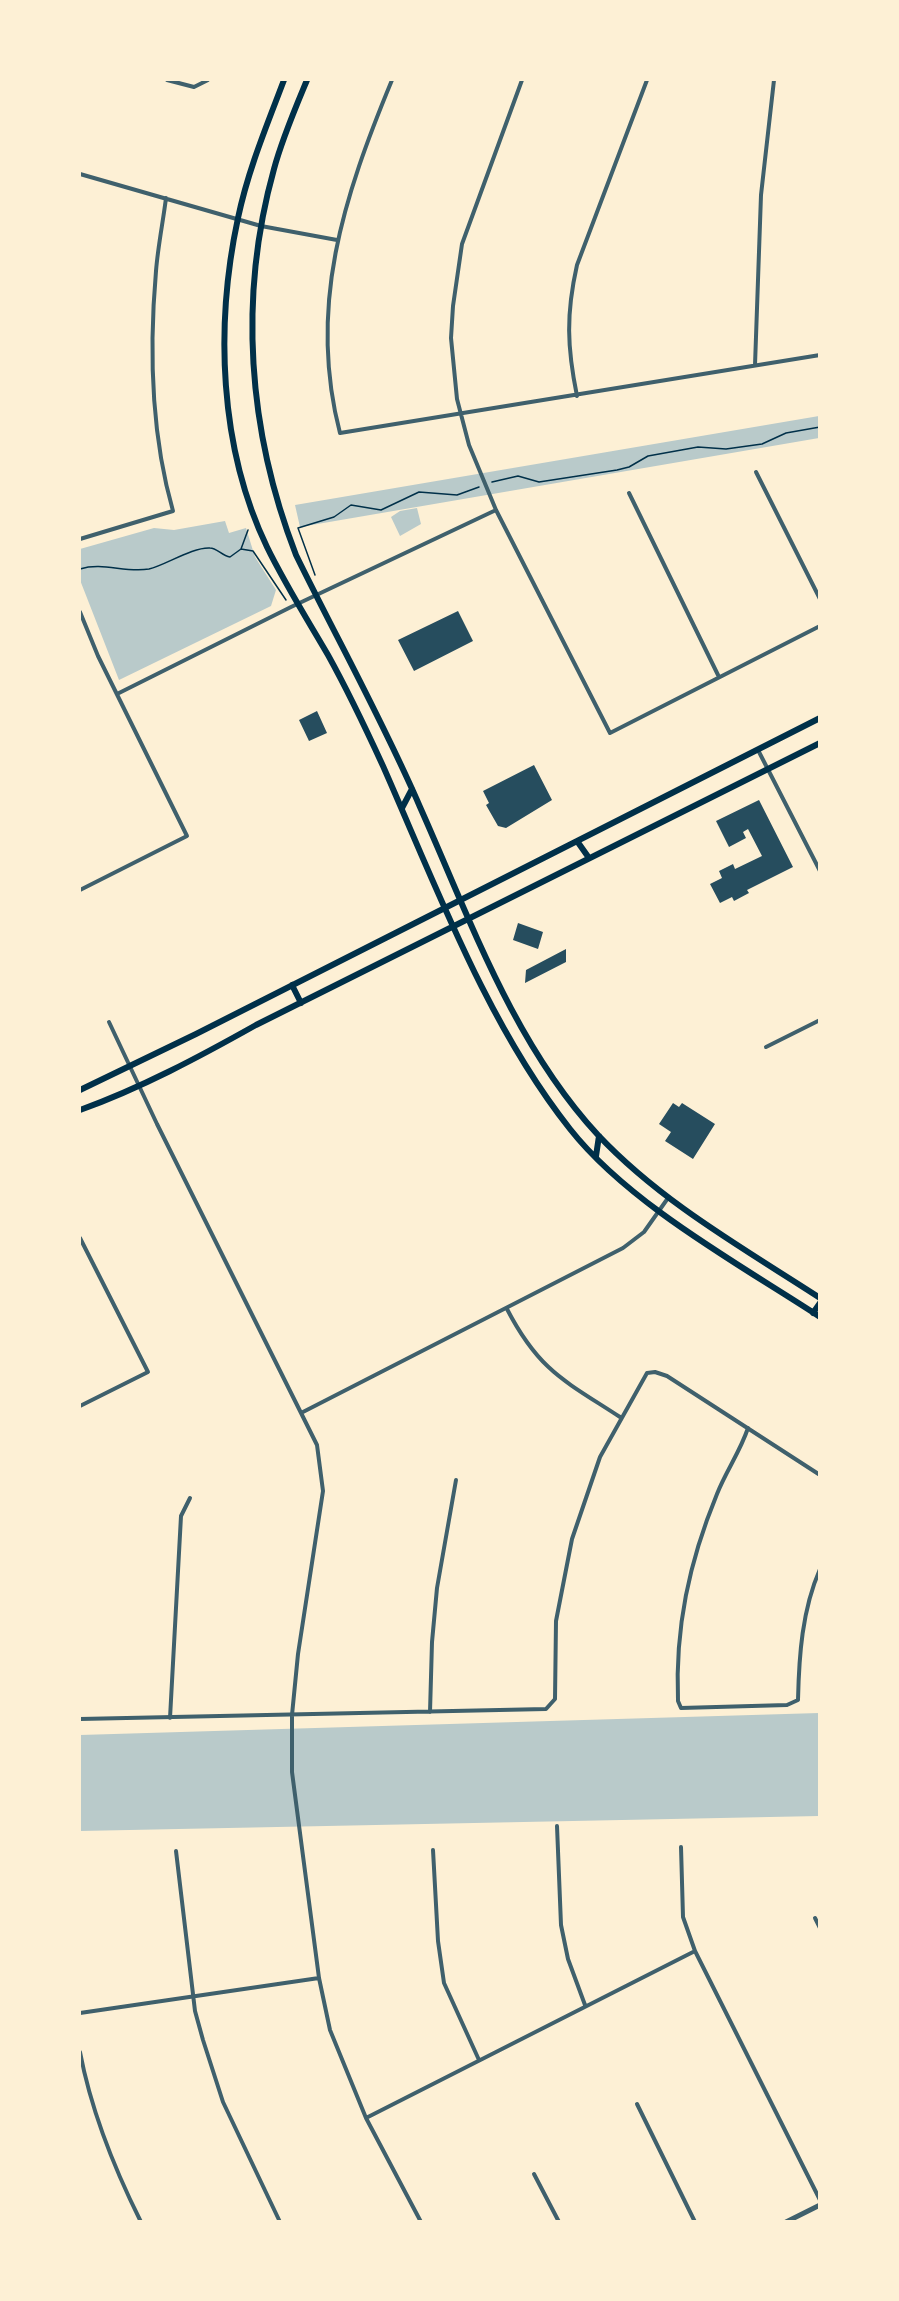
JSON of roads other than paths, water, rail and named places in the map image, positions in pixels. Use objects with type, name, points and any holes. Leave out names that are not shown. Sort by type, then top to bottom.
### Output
[{"type":"main road","points":[[284,80],[248,178],[238,219],[229,278],[225,336],[232,434],[247,499],[266,544],[364,725],[445,908],[511,1038],[570,1130],[596,1156],[660,1211],[819,1317]]},
{"type":"main road","points":[[307,80],[274,170],[261,226],[252,320],[253,378],[258,422],[270,478],[285,526],[316,596],[412,789],[468,918],[514,1011],[558,1085],[599,1136],[634,1171],[668,1198],[819,1301],[813,1313]]},
{"type":"main road","points":[[364,725],[378,718]]},
{"type":"main road","points":[[80,1090],[130,1067],[819,718]]},
{"type":"main road","points":[[80,1110],[138,1086],[819,743]]},
{"type":"main road","points":[[402,808],[412,789]]},
{"type":"main road","points":[[577,841],[590,858]]},
{"type":"main road","points":[[292,985],[301,1003]]},
{"type":"main road","points":[[545,1094],[558,1085]]},
{"type":"main road","points":[[596,1156],[599,1136]]},
{"type":"street","points":[[167,80],[190,87],[199,86],[208,80]]},
{"type":"street","points":[[392,80],[357,173],[337,240],[325,337],[330,395],[340,433],[819,355]]},
{"type":"street","points":[[522,80],[462,244],[453,306],[451,338],[453,371],[469,446],[496,510],[610,734],[819,626]]},
{"type":"street","points":[[577,396],[569,354],[568,334],[568,312],[573,285],[578,265],[648,80]]},
{"type":"street","points":[[755,366],[761,195],[774,80]]},
{"type":"street","points":[[80,174],[261,226],[337,240]]},
{"type":"street","points":[[80,539],[173,511],[159,459],[153,391],[156,271],[166,198]]},
{"type":"street","points":[[756,472],[819,599]]},
{"type":"street","points":[[629,493],[719,677]]},
{"type":"street","points":[[117,694],[496,510]]},
{"type":"street","points":[[80,612],[117,694],[187,836],[80,889]]},
{"type":"street","points":[[758,749],[819,871]]},
{"type":"street","points":[[766,1047],[819,1020]]},
{"type":"street","points":[[109,1022],[138,1086],[317,1445],[324,1480],[298,1654],[292,1715],[292,1772],[319,1978],[330,2030],[366,2118],[421,2222]]},
{"type":"street","points":[[301,1413],[623,1248],[644,1232],[668,1198]]},
{"type":"street","points":[[80,1238],[148,1372],[80,1406]]},
{"type":"street","points":[[507,1309],[533,1354],[571,1388],[620,1417]]},
{"type":"street","points":[[80,1719],[546,1709],[555,1699],[556,1622],[566,1561],[589,1486],[620,1417],[647,1373],[655,1372],[667,1376],[819,1475]]},
{"type":"street","points":[[748,1428],[740,1452],[717,1492],[693,1560],[679,1630],[678,1701],[681,1708],[787,1705],[798,1700],[801,1648],[809,1604],[819,1569]]},
{"type":"street","points":[[430,1713],[432,1642],[437,1588],[456,1480]]},
{"type":"street","points":[[170,1718],[181,1516],[190,1498]]},
{"type":"street","points":[[557,1826],[561,1925],[568,1959],[585,2005]]},
{"type":"street","points":[[681,1847],[683,1917],[695,1952],[819,2202],[786,2222]]},
{"type":"street","points":[[433,1850],[438,1941],[444,1983],[479,2060]]},
{"type":"street","points":[[176,1851],[200,2031],[223,2102],[280,2222]]},
{"type":"street","points":[[815,1918],[819,1928]]},
{"type":"street","points":[[366,2118],[585,2005],[695,1952]]},
{"type":"street","points":[[80,2013],[319,1978]]},
{"type":"street","points":[[80,2052],[98,2121],[141,2222]]},
{"type":"street","points":[[637,2104],[695,2222]]},
{"type":"street","points":[[534,2174],[559,2222]]}]
